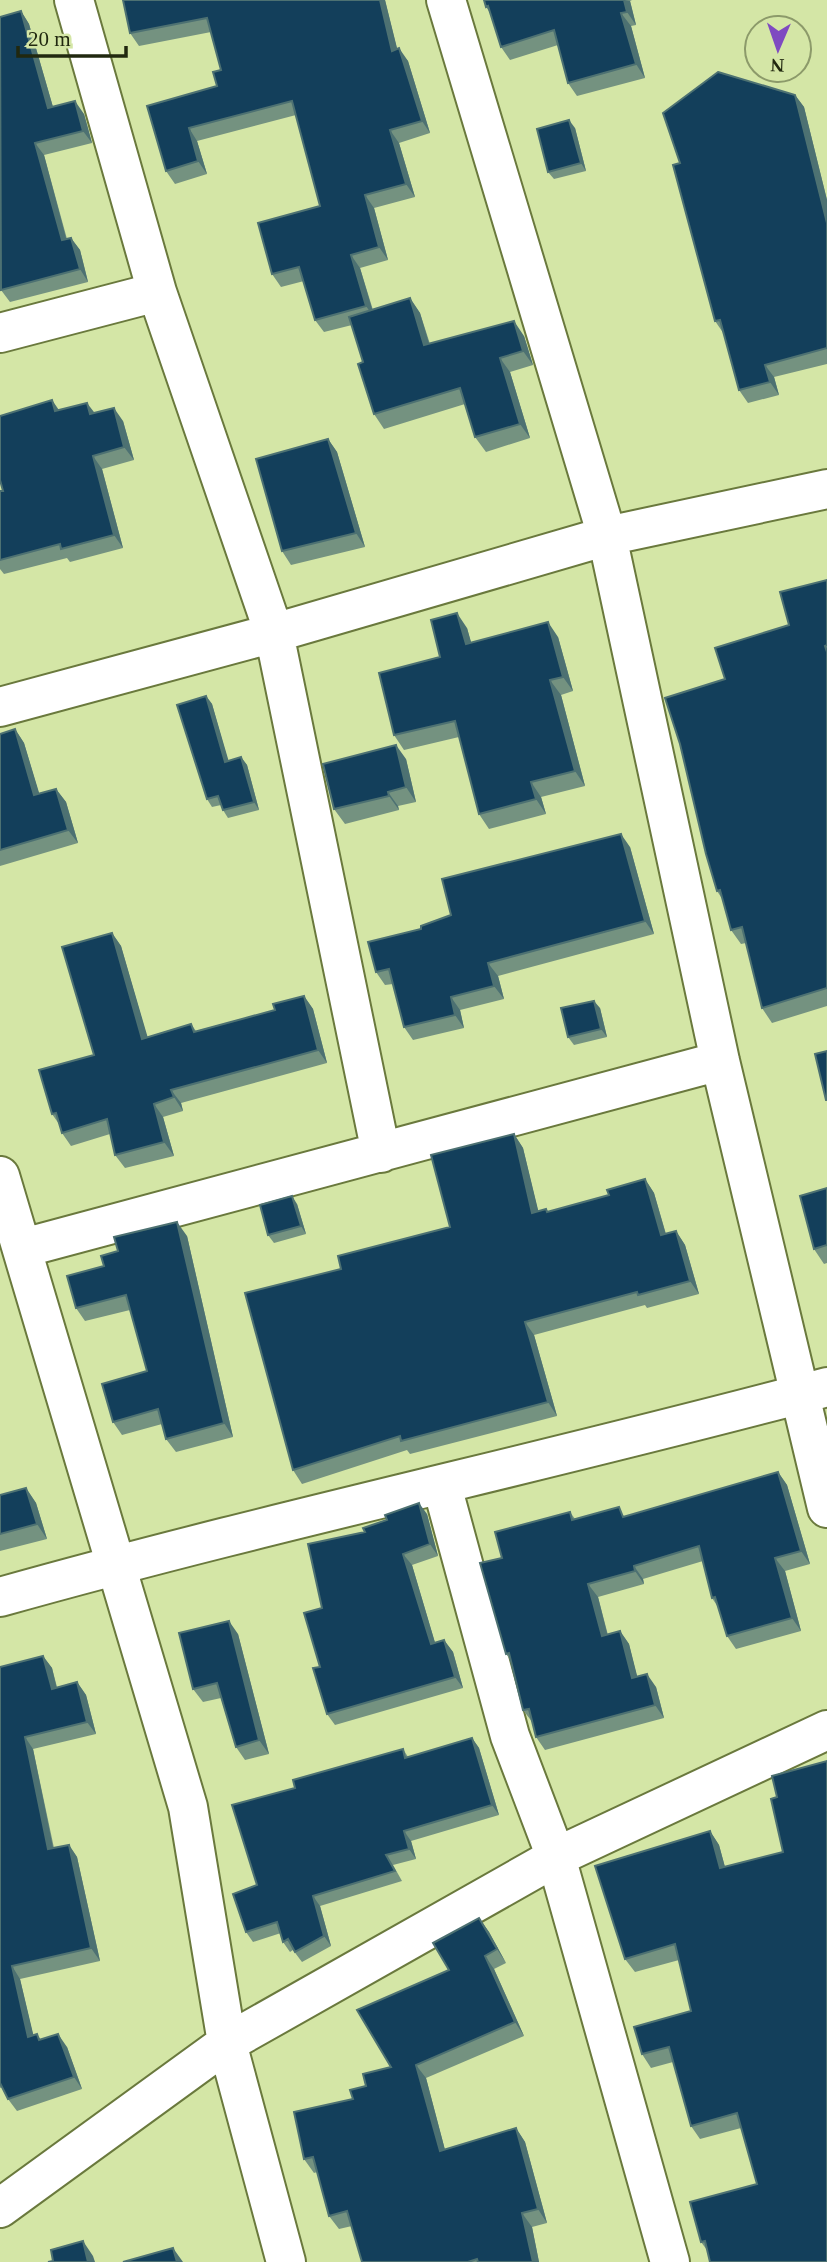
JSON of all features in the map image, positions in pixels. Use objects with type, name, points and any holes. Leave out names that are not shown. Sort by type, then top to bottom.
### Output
[{"type":"street","points":[[74,0],[157,292],[274,633],[381,1153]]},
{"type":"street","points":[[446,0],[607,537],[720,1062],[814,1390],[827,1508]]},
{"type":"street","points":[[0,334],[157,292]]},
{"type":"street","points":[[0,707],[274,633],[607,537],[827,489]]},
{"type":"street","points":[[23,1248],[720,1062]]},
{"type":"street","points":[[0,1176],[188,1807],[227,2043],[286,2262]]},
{"type":"street","points":[[0,1597],[115,1565],[442,1486],[814,1390]]},
{"type":"street","points":[[442,1486],[510,1736],[556,1857],[670,2262]]},
{"type":"street","points":[[0,2208],[227,2043],[556,1857],[827,1730]]},
{"type":"building","points":[[123,0],[380,0],[392,51],[399,48],[422,121],[390,130],[406,184],[365,195],[379,247],[351,255],[366,306],[315,320],[299,267],[272,274],[258,223],[320,206],[292,101],[189,128],[198,161],[166,171],[147,106],[217,86],[213,72],[221,70],[207,18],[130,33]]},
{"type":"building","points":[[484,0],[624,0],[627,12],[621,13],[636,64],[568,83],[554,30],[501,47]]},
{"type":"building","points":[[21,11],[48,108],[75,101],[83,131],[35,143],[62,240],[71,238],[80,269],[1,290],[0,17]]},
{"type":"building","points":[[718,72],[743,79],[743,84],[758,84],[795,95],[827,223],[827,348],[765,365],[770,382],[739,390],[720,320],[715,321],[673,165],[680,163],[663,113]]},
{"type":"building","points":[[569,120],[581,163],[548,172],[537,129]]},
{"type":"building","points":[[410,298],[424,345],[514,321],[523,351],[500,358],[520,424],[475,437],[460,388],[374,414],[358,364],[363,362],[349,317]]},
{"type":"building","points":[[52,400],[55,411],[87,403],[90,414],[114,408],[124,447],[93,456],[114,535],[61,549],[60,544],[0,560],[0,491],[3,491],[0,480],[0,416]]},
{"type":"building","points":[[328,439],[356,533],[282,551],[256,459]]},
{"type":"building","points":[[827,580],[827,988],[762,1008],[742,927],[731,930],[720,890],[717,891],[680,744],[665,698],[725,679],[715,648],[789,625],[780,592]]},
{"type":"building","points":[[457,613],[466,644],[548,622],[563,677],[550,680],[575,771],[531,782],[536,799],[479,814],[455,721],[394,735],[379,673],[440,657],[431,620]]},
{"type":"building","points":[[206,696],[225,762],[241,757],[254,802],[223,810],[218,796],[207,799],[177,705]]},
{"type":"building","points":[[15,729],[34,795],[56,789],[68,830],[0,850],[0,734]]},
{"type":"building","points":[[396,745],[406,787],[388,792],[389,796],[334,809],[323,764]]},
{"type":"building","points":[[621,834],[645,921],[488,963],[494,986],[451,997],[455,1015],[404,1027],[389,969],[376,972],[368,942],[421,929],[421,926],[451,915],[442,879]]},
{"type":"building","points":[[112,933],[142,1039],[191,1024],[194,1032],[275,1010],[273,1004],[304,996],[318,1050],[171,1090],[174,1097],[154,1104],[164,1142],[115,1155],[107,1119],[62,1133],[56,1113],[52,1114],[39,1070],[94,1055],[62,947]]},
{"type":"building","points":[[594,1001],[601,1029],[568,1037],[561,1008]]},
{"type":"building","points":[[827,1051],[827,1100],[826,1100],[815,1054]]},
{"type":"building","points":[[514,1134],[532,1213],[546,1209],[547,1212],[609,1195],[607,1190],[645,1179],[661,1235],[676,1231],[690,1281],[638,1295],[637,1292],[525,1322],[548,1402],[401,1441],[400,1436],[293,1470],[245,1293],[341,1269],[338,1256],[450,1227],[431,1155]]},
{"type":"building","points":[[827,1188],[827,1245],[814,1249],[800,1196]]},
{"type":"building","points":[[292,1196],[301,1226],[268,1235],[260,1205]]},
{"type":"building","points":[[177,1222],[224,1423],[166,1439],[158,1409],[113,1422],[102,1384],[147,1371],[126,1295],[76,1308],[67,1276],[104,1266],[101,1256],[118,1251],[114,1237]]},
{"type":"building","points":[[778,1472],[801,1551],[775,1558],[792,1618],[727,1636],[715,1597],[712,1598],[699,1546],[634,1566],[635,1571],[588,1584],[602,1636],[620,1631],[632,1678],[647,1674],[655,1705],[536,1737],[529,1709],[523,1710],[509,1653],[506,1654],[480,1563],[502,1558],[495,1532],[570,1512],[572,1520],[619,1507],[623,1517]]},
{"type":"building","points":[[26,1488],[37,1524],[0,1534],[0,1495]]},
{"type":"building","points":[[419,1503],[430,1544],[403,1554],[431,1644],[444,1640],[455,1677],[327,1714],[313,1668],[320,1667],[304,1613],[322,1608],[308,1544],[365,1532],[363,1528],[387,1520],[385,1515]]},
{"type":"building","points":[[229,1621],[259,1740],[236,1747],[217,1683],[193,1689],[179,1633]]},
{"type":"building","points":[[43,1656],[52,1689],[77,1682],[87,1722],[25,1737],[48,1849],[69,1845],[91,1948],[12,1966],[28,2037],[37,2034],[39,2040],[58,2034],[74,2077],[8,2099],[0,2083],[0,1667]]},
{"type":"building","points":[[472,1738],[492,1805],[404,1831],[409,1849],[386,1855],[395,1871],[313,1896],[324,1936],[295,1952],[288,1939],[283,1942],[277,1922],[246,1932],[233,1894],[257,1885],[232,1805],[295,1788],[293,1780],[403,1749],[405,1758]]},
{"type":"building","points":[[827,1761],[827,2262],[710,2262],[705,2241],[701,2242],[690,2202],[757,2184],[737,2113],[691,2126],[669,2047],[642,2054],[634,2027],[691,2011],[675,1944],[625,1959],[595,1866],[710,1831],[720,1868],[783,1852],[771,1799],[777,1797],[772,1776]]},
{"type":"building","points":[[479,1918],[497,1949],[485,1956],[515,2022],[416,2065],[440,2151],[516,2128],[538,2209],[522,2213],[533,2262],[478,2262],[477,2259],[468,2262],[362,2262],[347,2211],[329,2216],[313,2157],[304,2159],[294,2112],[353,2099],[350,2090],[366,2086],[363,2074],[391,2067],[357,2010],[449,1970],[433,1943]]},
{"type":"building","points":[[83,2241],[88,2262],[48,2262],[53,2261],[51,2250]]},
{"type":"building","points":[[173,2248],[177,2262],[123,2262]]}]
